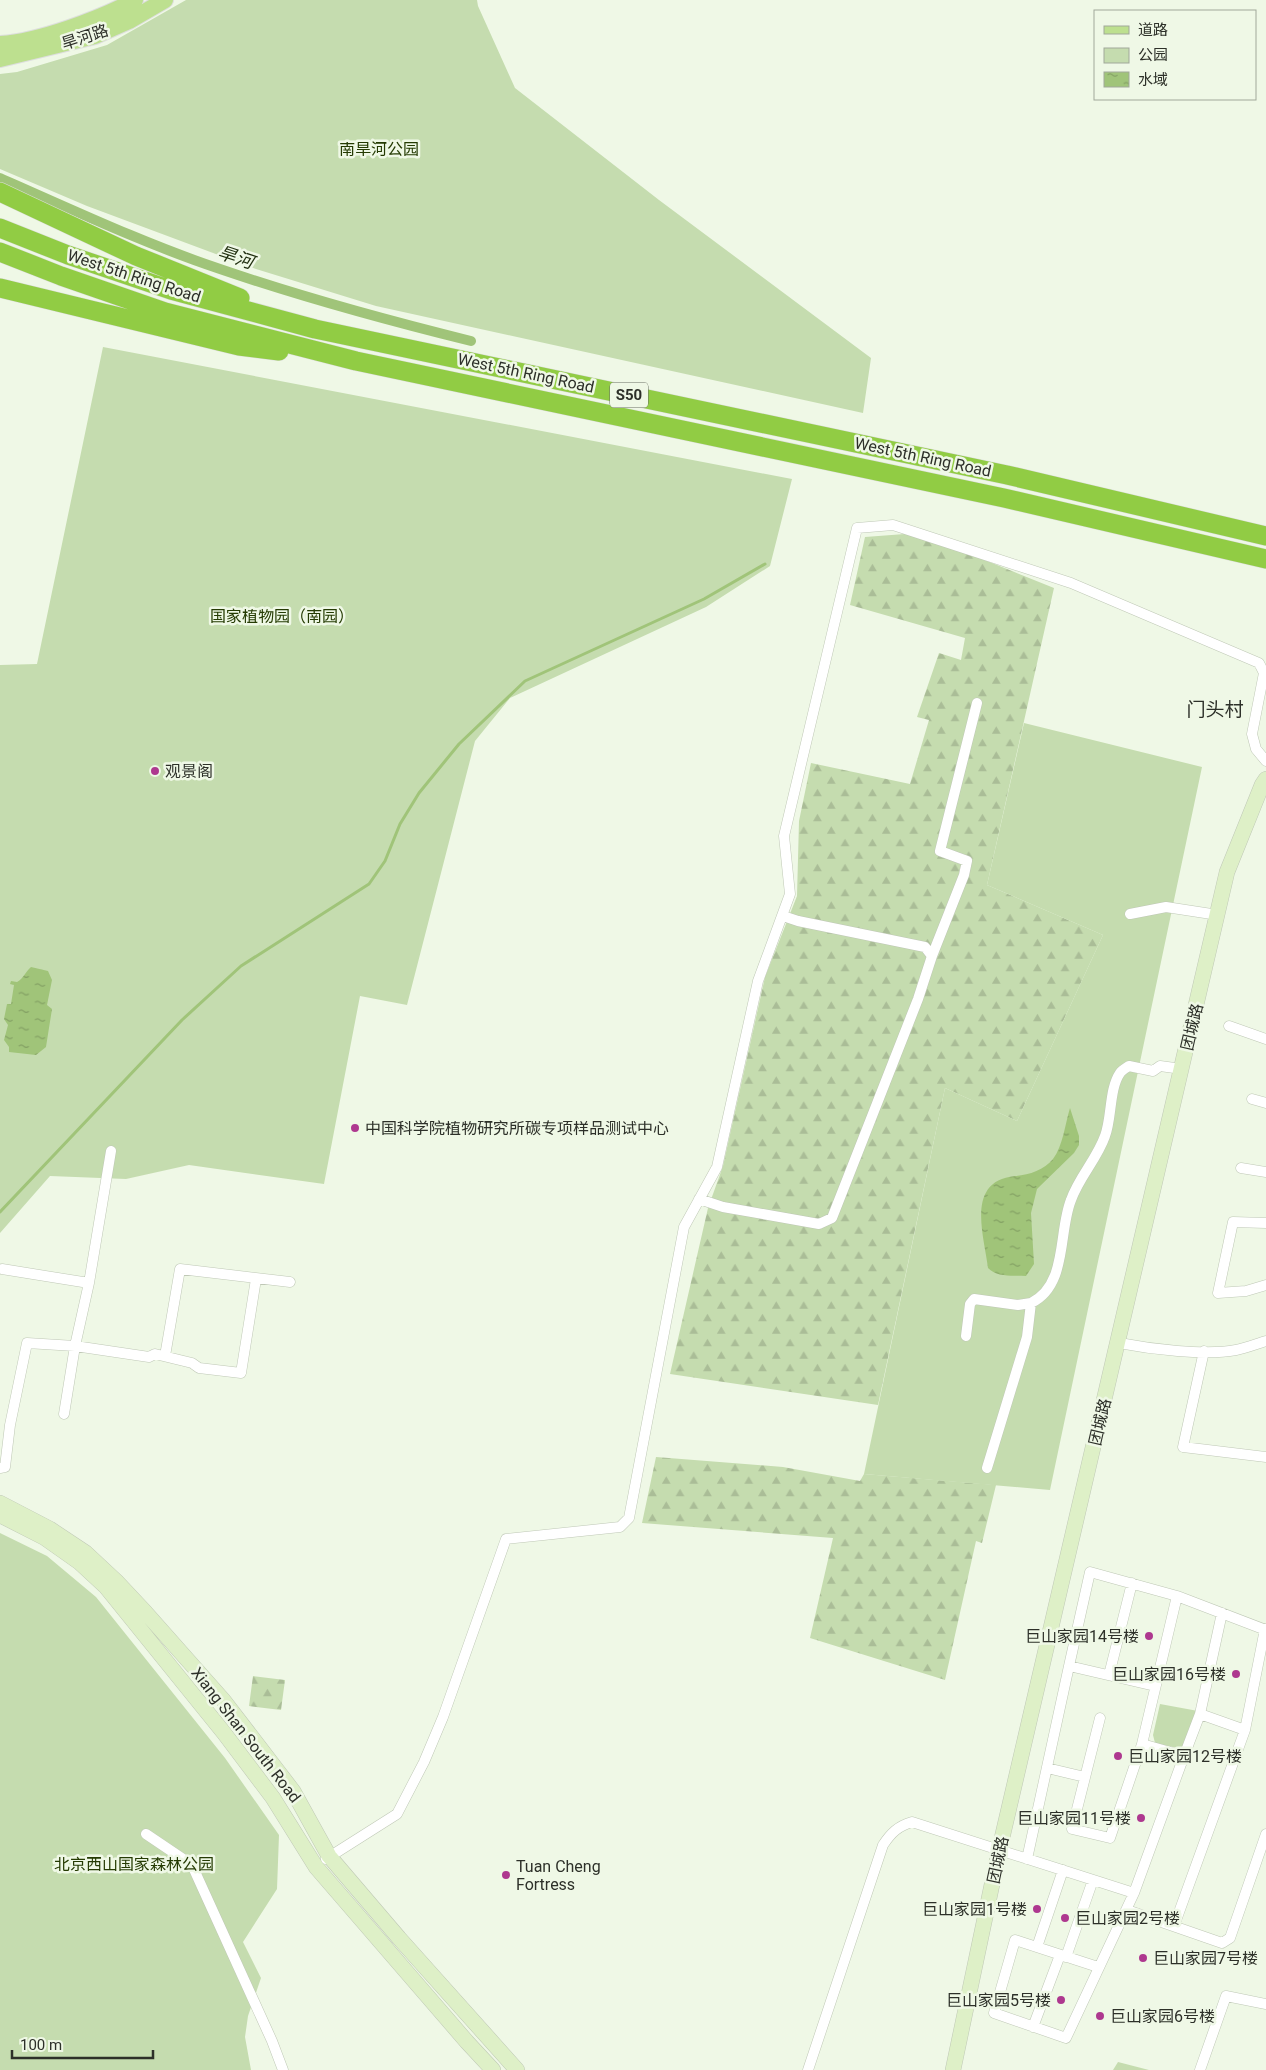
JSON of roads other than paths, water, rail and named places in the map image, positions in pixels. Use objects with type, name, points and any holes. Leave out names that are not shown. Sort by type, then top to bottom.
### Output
[{"type":"highway","points":[[0,192],[136,256],[315,329]]},
{"type":"highway","name":"West 5th Ring Road","points":[[0,228],[68,255],[171,290],[315,329],[1007,475],[1266,536]]},
{"type":"highway","name":"West 5th Ring Road","points":[[0,252],[61,276],[164,312],[356,361],[1004,498],[1266,559]]},
{"type":"highway","points":[[0,288],[239,346],[356,361]]},
{"type":"main road","name":"旱河路","points":[[0,44],[14,43],[81,24],[135,0]]},
{"type":"main road","name":"旱河路","points":[[0,59],[95,36],[130,21],[165,0]]},
{"type":"street","points":[[316,1867],[396,1814],[424,1762],[444,1717],[506,1539],[620,1528],[629,1518],[684,1228],[717,1166],[758,981],[790,894],[784,836],[857,528],[893,525],[1071,583],[1259,663],[1264,673],[1252,734],[1256,749],[1266,761]]},
{"type":"street","points":[[699,1199],[722,1207],[819,1224],[832,1218],[918,999],[932,956],[964,875],[967,861],[940,851],[977,703]]},
{"type":"street","name":"团城路","points":[[953,2070],[1000,1851],[1228,872],[1266,779]]},
{"type":"street","points":[[1130,914],[1166,907],[1218,915]]},
{"type":"street","points":[[783,916],[798,921],[925,947],[932,956]]},
{"type":"street","points":[[1229,1026],[1266,1039]]},
{"type":"street","points":[[966,1336],[970,1304],[974,1299],[1018,1305],[1040,1298],[1051,1284],[1057,1269],[1070,1200],[1081,1178],[1097,1156],[1106,1134],[1115,1086],[1120,1072],[1129,1066],[1153,1071],[1160,1066],[1182,1069]]},
{"type":"street","points":[[1252,1099],[1266,1103]]},
{"type":"street","points":[[64,1414],[75,1346],[89,1283],[111,1151]]},
{"type":"street","points":[[1241,1168],[1266,1172]]},
{"type":"street","points":[[1266,1223],[1233,1222],[1218,1294],[1246,1292],[1266,1285]]},
{"type":"street","points":[[2,1269],[89,1283]]},
{"type":"street","points":[[165,1356],[180,1269],[290,1282]]},
{"type":"street","points":[[0,1468],[5,1468],[5,1424],[27,1343],[75,1346],[149,1357],[155,1354],[192,1363],[199,1368],[241,1373],[256,1279]]},
{"type":"street","points":[[987,1468],[1027,1337],[1031,1302]]},
{"type":"street","points":[[1119,1343],[1144,1348],[1204,1351],[1236,1350],[1266,1341]]},
{"type":"street","points":[[1204,1351],[1183,1447],[1266,1457]]},
{"type":"street","name":"Xiang Shan South Road","points":[[0,1503],[50,1529],[86,1553],[122,1587],[224,1702],[287,1783],[330,1856],[405,1945],[517,2070]]},
{"type":"street","name":"Xiang Shan South Road","points":[[0,1515],[45,1538],[79,1562],[106,1587],[224,1733],[273,1798],[316,1867],[493,2070]]},
{"type":"street","points":[[1028,1859],[1090,1572],[1177,1596],[1266,1630],[1245,1730],[1174,1926]]},
{"type":"street","points":[[1109,1675],[1132,1583]]},
{"type":"street","points":[[1100,1718],[1072,1829],[1110,1838],[1142,1744],[1177,1596]]},
{"type":"street","points":[[1098,1967],[1016,1940],[994,2013],[1066,2038],[1098,1967],[1127,1910],[1200,1714],[1222,1613]]},
{"type":"street","points":[[1069,1666],[1155,1686]]},
{"type":"street","points":[[1200,1714],[1245,1730]]},
{"type":"street","points":[[1142,1744],[1184,1756]]},
{"type":"street","points":[[1047,1768],[1085,1777]]},
{"type":"street","points":[[808,2070],[883,1845],[891,1832],[902,1825],[912,1822],[1134,1893]]},
{"type":"street","points":[[146,1834],[192,1864],[272,2041],[283,2070]]},
{"type":"street","points":[[1127,1910],[1222,1942],[1230,1938],[1266,1834]]},
{"type":"street","points":[[1037,1947],[1063,1870]]},
{"type":"street","points":[[1033,2027],[1093,1880]]},
{"type":"street","points":[[1200,2070],[1226,1996],[1266,2004]]},
{"type":"water","points":[[31,967],[48,971],[52,980],[47,1005],[52,1009],[46,1047],[36,1055],[9,1052],[9,1047],[4,1040],[8,1025],[4,1019],[7,1004],[11,1004],[14,985],[10,984],[11,981],[17,982]]},
{"type":"water","points":[[1070,1108],[1079,1136],[1079,1145],[1074,1153],[1037,1189],[1031,1213],[1034,1264],[1026,1276],[996,1273],[988,1268],[982,1226],[981,1212],[983,1199],[989,1188],[999,1180],[1031,1173],[1041,1169],[1053,1159],[1059,1148]]},
{"type":"waterway","name":"旱河","points":[[0,178],[137,238],[220,269],[344,308],[471,341]]},
{"type":"waterway","points":[[0,1212],[182,1020],[241,966],[369,884],[385,861],[400,824],[419,793],[459,744],[525,681],[704,599],[765,564]]},
{"type":"place","name":"观景阁","points":[[155,771]]},
{"type":"place","name":"中国科学院植物研究所碳专项样品测试中心","points":[[355,1128]]},
{"type":"place","name":"巨山家园14号楼","points":[[1149,1636]]},
{"type":"place","name":"巨山家园16号楼","points":[[1236,1674]]},
{"type":"place","name":"巨山家园12号楼","points":[[1118,1756]]},
{"type":"place","name":"巨山家园11号楼","points":[[1141,1818]]},
{"type":"place","name":"Tuan Cheng Fortress","points":[[506,1875]]},
{"type":"place","name":"巨山家园1号楼","points":[[1037,1909]]},
{"type":"place","name":"巨山家园2号楼","points":[[1065,1918]]},
{"type":"place","name":"巨山家园7号楼","points":[[1143,1958]]},
{"type":"place","name":"巨山家园5号楼","points":[[1061,2000]]},
{"type":"place","name":"巨山家园6号楼","points":[[1100,2016]]},
{"type":"district","name":"门头村","points":[[1215,709]]},
{"type":"park label","name":"南旱河公园","points":[[379,149]]},
{"type":"park label","name":"国家植物园（南园）","points":[[282,616]]},
{"type":"park label","name":"北京西山国家森林公园","points":[[134,1864]]}]
